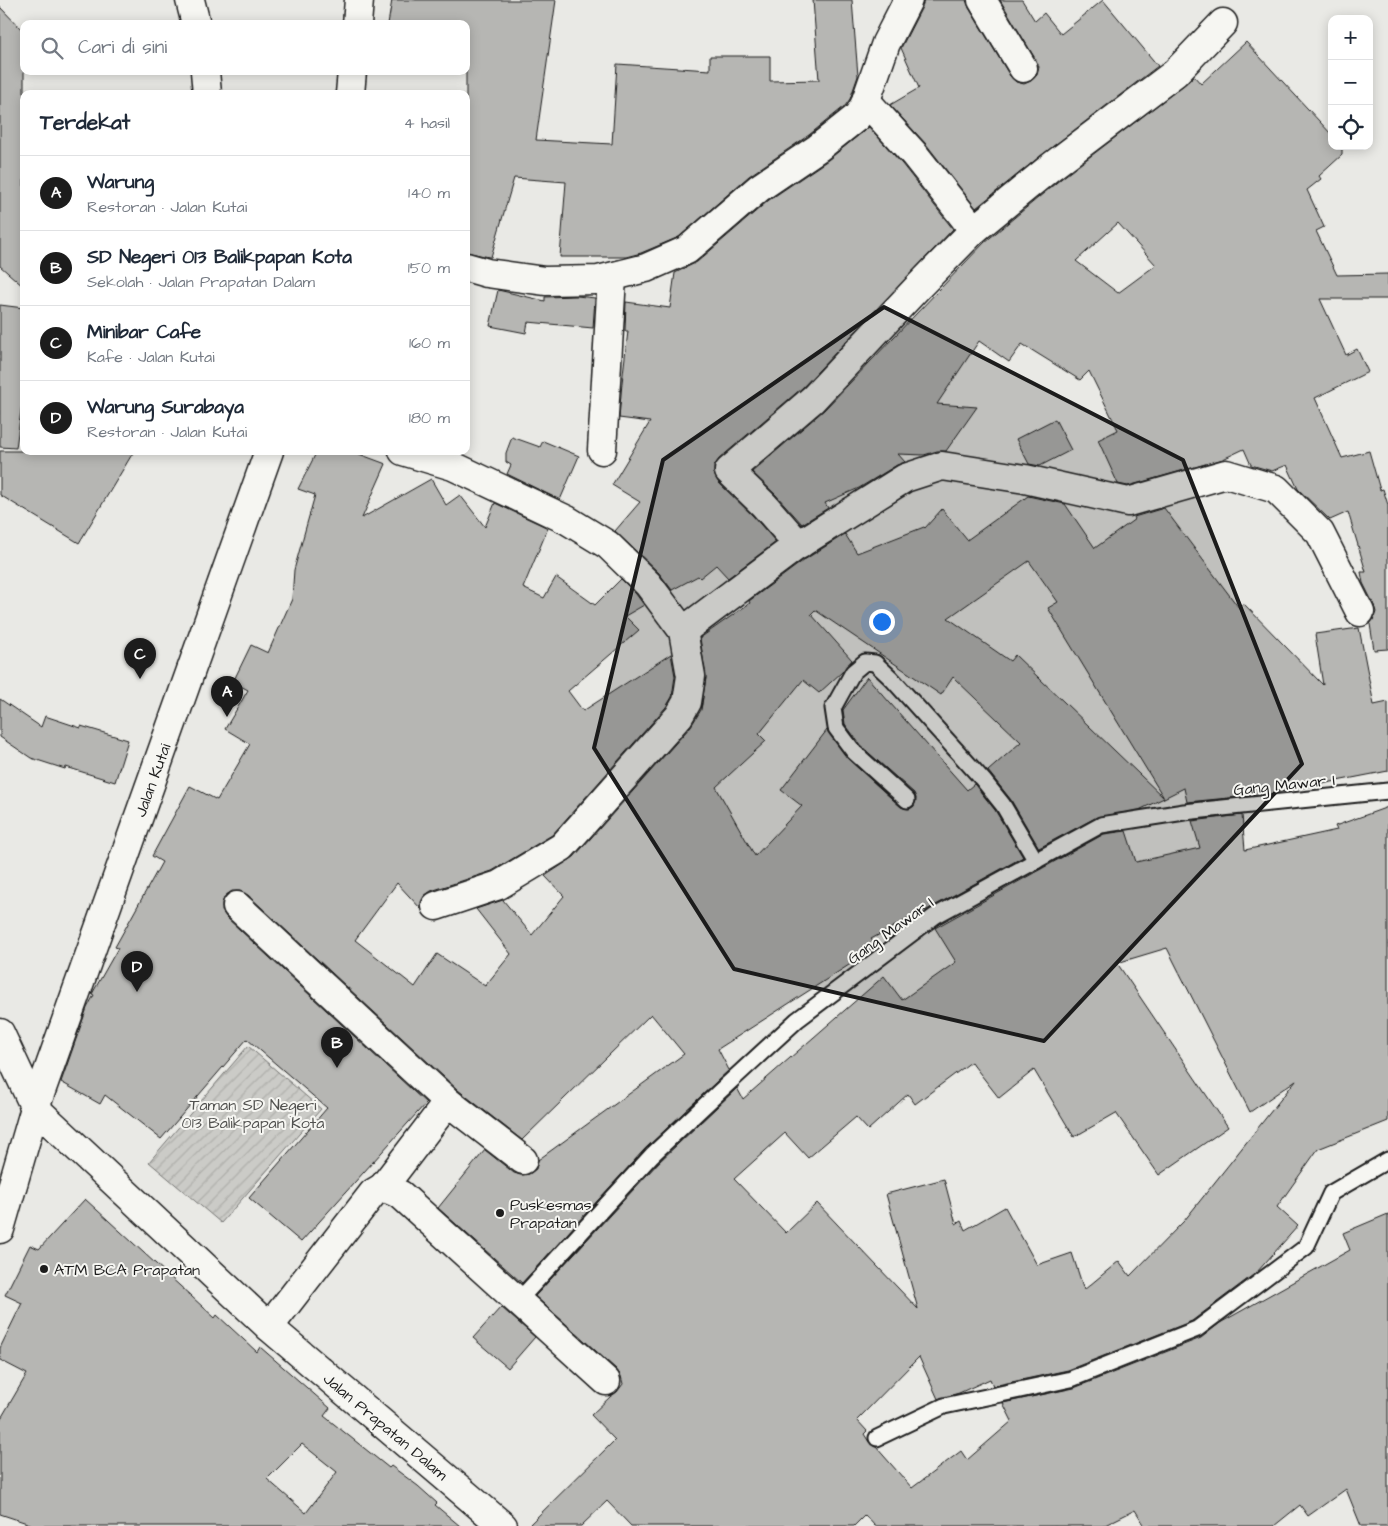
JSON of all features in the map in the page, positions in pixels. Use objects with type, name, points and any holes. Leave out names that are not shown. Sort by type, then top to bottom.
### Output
[{"type":"street","points":[[190,0],[195,20]]},
{"type":"street","points":[[357,20],[359,0]]},
{"type":"street","points":[[470,268],[487,273],[545,281],[598,280],[646,268],[687,250],[758,188],[849,126],[858,117],[866,101],[886,44],[908,0]]},
{"type":"street","points":[[982,0],[1023,68]]},
{"type":"street","points":[[799,545],[764,505],[729,471],[813,399],[974,230],[1052,166],[1174,73],[1223,23]]},
{"type":"street","points":[[205,75],[207,90]]},
{"type":"street","points":[[350,90],[352,75]]},
{"type":"street","points":[[866,101],[914,154],[974,230]]},
{"type":"street","points":[[602,450],[612,277]]},
{"type":"street","name":"Jalan Kutai","points":[[0,1229],[35,1108],[268,455]]},
{"type":"street","points":[[416,455],[452,466],[472,475],[567,520],[608,545],[648,584],[683,631],[691,676],[687,702],[679,716],[562,847],[499,885],[436,906]]},
{"type":"street","points":[[683,631],[799,545],[905,478],[942,466],[1025,479],[1128,502],[1226,474],[1276,489],[1320,533],[1360,612]]},
{"type":"street","points":[[237,906],[448,1102],[523,1160]]},
{"type":"street","points":[[0,1033],[35,1108]]},
{"type":"street","points":[[269,1327],[374,1193],[384,1187],[448,1102]]},
{"type":"street","name":"Jalan Prapatan Dalam","points":[[35,1108],[269,1327],[503,1526]]},
{"type":"street","points":[[384,1187],[401,1195],[519,1300],[606,1381]]},
{"type":"lane","points":[[907,800],[854,752],[836,728],[833,708],[853,672],[864,662],[876,663],[983,780],[1003,805],[1036,861]]},
{"type":"lane","name":"Gang Mawar I","points":[[519,1300],[652,1155],[797,1020],[935,916],[1101,825],[1184,812],[1388,791]]},
{"type":"lane","points":[[876,1438],[944,1406],[1071,1379],[1197,1329],[1306,1247],[1331,1194],[1388,1160]]},
{"type":"highlighted area","points":[[884,307],[1183,460],[1302,764],[1044,1041],[734,969],[594,748],[663,460]]},
{"type":"green space","name":"Taman SD Negeri 013 Balikpapan Kota","points":[[248,1046],[321,1109],[221,1223],[149,1162]]},
{"type":"building","points":[[392,0],[556,0],[536,140],[612,144],[617,64],[710,70],[710,56],[770,56],[770,81],[819,80],[813,0],[852,0],[858,76],[850,99],[845,106],[809,135],[749,176],[679,237],[641,253],[626,257],[560,257],[566,182],[514,178],[491,257],[489,257],[470,253],[470,90],[466,90],[466,75],[470,75],[470,20],[389,20]]},
{"type":"building","points":[[924,0],[966,0],[1010,76],[1016,82],[1024,84],[1031,81],[1037,75],[1039,67],[1000,0],[1022,0],[1035,21],[1044,13],[1061,34],[1103,0],[1158,66],[976,208],[926,144],[890,105],[919,88],[901,48]]},
{"type":"building","points":[[0,7],[20,28],[20,75],[24,75],[24,90],[20,90],[20,284],[0,266]]},
{"type":"building","points":[[1246,42],[1328,131],[1328,150],[1342,150],[1342,155],[1319,176],[1321,179],[1307,190],[1324,227],[1316,231],[1337,275],[1388,274],[1388,299],[1320,299],[1346,355],[1357,349],[1368,372],[1315,398],[1342,458],[1369,451],[1380,490],[1383,489],[1388,505],[1388,649],[1374,650],[1370,624],[1376,612],[1363,583],[1361,572],[1366,572],[1348,512],[1330,520],[1298,489],[1287,465],[1272,471],[1251,465],[1244,449],[1223,459],[1128,486],[1118,484],[1098,440],[1118,430],[1089,371],[1080,380],[1022,344],[1009,362],[979,341],[937,404],[977,407],[946,451],[937,451],[924,455],[898,454],[905,462],[859,488],[825,503],[828,508],[802,524],[752,472],[824,410],[985,242],[1062,178],[1194,76],[1201,84]],"holes":[[[1118,223],[1156,265],[1118,293],[1076,261]]]},
{"type":"building","points":[[869,127],[902,164],[953,229],[802,388],[719,459],[714,466],[714,474],[718,482],[753,516],[776,542],[728,578],[716,565],[700,578],[698,576],[672,590],[659,573],[615,531],[640,502],[612,485],[650,422],[619,418],[628,331],[625,331],[626,302],[670,308],[675,273],[697,262],[769,200],[828,160]]},
{"type":"building","points":[[498,290],[545,301],[545,297],[577,296],[595,298],[593,328],[528,322],[526,333],[490,326]]},
{"type":"building","points":[[0,305],[20,308],[20,418],[16,448],[0,447]]},
{"type":"building","points":[[1055,419],[1071,450],[1040,466],[1029,464],[1016,439]]},
{"type":"building","points":[[512,437],[540,447],[543,441],[579,456],[560,500],[507,474],[511,465],[506,462],[506,453]]},
{"type":"building","points":[[0,451],[20,451],[20,455],[132,455],[79,543],[0,495]]},
{"type":"building","points":[[315,455],[362,455],[386,464],[362,518],[431,479],[446,505],[460,495],[485,527],[495,503],[548,528],[523,588],[544,598],[556,577],[595,605],[621,579],[644,605],[625,616],[639,630],[568,691],[583,711],[671,654],[675,676],[672,697],[666,707],[552,835],[492,871],[431,891],[424,896],[421,902],[421,909],[397,883],[355,940],[415,987],[437,954],[485,986],[511,954],[476,909],[503,900],[532,935],[564,896],[545,876],[574,857],[691,726],[701,710],[706,678],[700,638],[750,603],[749,601],[804,560],[845,534],[857,553],[925,528],[942,509],[967,540],[1028,496],[1065,504],[1095,548],[1135,519],[1134,517],[1164,508],[1239,608],[1243,603],[1323,685],[1315,634],[1359,628],[1374,705],[1388,702],[1388,771],[1270,794],[1187,802],[1184,788],[1164,798],[1139,810],[1097,817],[1039,848],[1011,800],[988,771],[1021,742],[953,677],[941,695],[815,610],[811,614],[852,660],[819,693],[803,680],[759,734],[766,741],[716,787],[755,856],[802,806],[781,790],[827,730],[848,759],[901,807],[909,809],[914,806],[916,798],[914,793],[861,746],[845,724],[843,710],[867,677],[967,790],[974,784],[976,786],[995,810],[1023,857],[871,939],[876,945],[863,956],[718,1049],[729,1070],[646,1148],[522,1283],[438,1208],[485,1150],[514,1173],[521,1175],[529,1174],[536,1169],[538,1160],[684,1054],[651,1014],[522,1140],[458,1090],[248,895],[240,891],[232,891],[225,896],[222,903],[222,911],[226,917],[426,1103],[301,1242],[249,1198],[327,1108],[247,1039],[161,1139],[105,1095],[100,1104],[61,1082],[87,1008],[94,995],[92,994],[118,948],[115,947],[162,862],[152,856],[190,786],[217,800],[250,744],[225,729],[248,690],[233,682],[251,645],[268,653],[292,599],[294,570],[315,495],[298,489]],"holes":[[[1029,561],[1058,602],[1048,608],[1164,798],[1015,655],[1010,661],[948,618]]]},
{"type":"building","points":[[0,699],[41,727],[45,716],[81,728],[81,726],[128,740],[115,782],[31,758],[0,737]]},
{"type":"building","points":[[1388,807],[1388,1121],[1318,1149],[1277,1207],[1298,1226],[1257,1272],[1192,1321],[1068,1370],[993,1386],[990,1379],[959,1393],[938,1399],[919,1357],[857,1420],[867,1431],[864,1434],[869,1442],[876,1447],[912,1488],[961,1451],[967,1460],[1012,1421],[1003,1403],[1074,1388],[1201,1338],[1220,1323],[1350,1250],[1343,1233],[1388,1214],[1388,1526],[1361,1526],[1346,1489],[1308,1516],[1300,1505],[1274,1526],[1145,1526],[1135,1510],[1103,1526],[875,1526],[865,1515],[854,1526],[631,1526],[607,1501],[581,1526],[528,1526],[615,1440],[591,1415],[617,1392],[623,1384],[621,1376],[616,1369],[535,1296],[659,1162],[737,1088],[743,1099],[884,976],[902,1000],[956,962],[935,928],[1104,834],[1126,831],[1136,862],[1200,848],[1192,821],[1242,815],[1245,850],[1337,830],[1335,826]],"holes":[[[1167,948],[1250,1112],[1296,1080],[1184,1221],[1130,1276],[1119,1261],[1084,1290],[1072,1253],[1037,1265],[1005,1207],[965,1230],[961,1221],[956,1224],[944,1179],[886,1194],[918,1309],[817,1203],[786,1233],[734,1179],[785,1133],[808,1158],[856,1117],[868,1130],[908,1094],[915,1104],[971,1062],[999,1098],[1034,1070],[1074,1137],[1116,1113],[1159,1175],[1228,1127],[1117,963]]]},
{"type":"building","points":[[85,1199],[215,1318],[217,1315],[257,1352],[260,1347],[330,1408],[324,1416],[389,1468],[391,1466],[418,1486],[437,1503],[435,1505],[460,1526],[36,1526],[0,1514],[0,1420],[27,1374],[0,1360],[0,1348],[22,1303],[5,1295],[30,1245],[39,1249]],"holes":[[[302,1444],[337,1472],[306,1513],[267,1479]]]},
{"type":"building","points":[[501,1307],[535,1337],[508,1368],[473,1338]]},
{"type":"place","name":"Minibar Cafe","points":[[140,679]]},
{"type":"place","name":"Warung","points":[[227,717]]},
{"type":"place","name":"Warung Surabaya","points":[[137,992]]},
{"type":"place","name":"SD Negeri 013 Balikpapan Kota","points":[[337,1068]]},
{"type":"place","name":"Puskesmas Prapatan","points":[[500,1213]]},
{"type":"place","name":"ATM BCA Prapatan","points":[[44,1269]]}]
